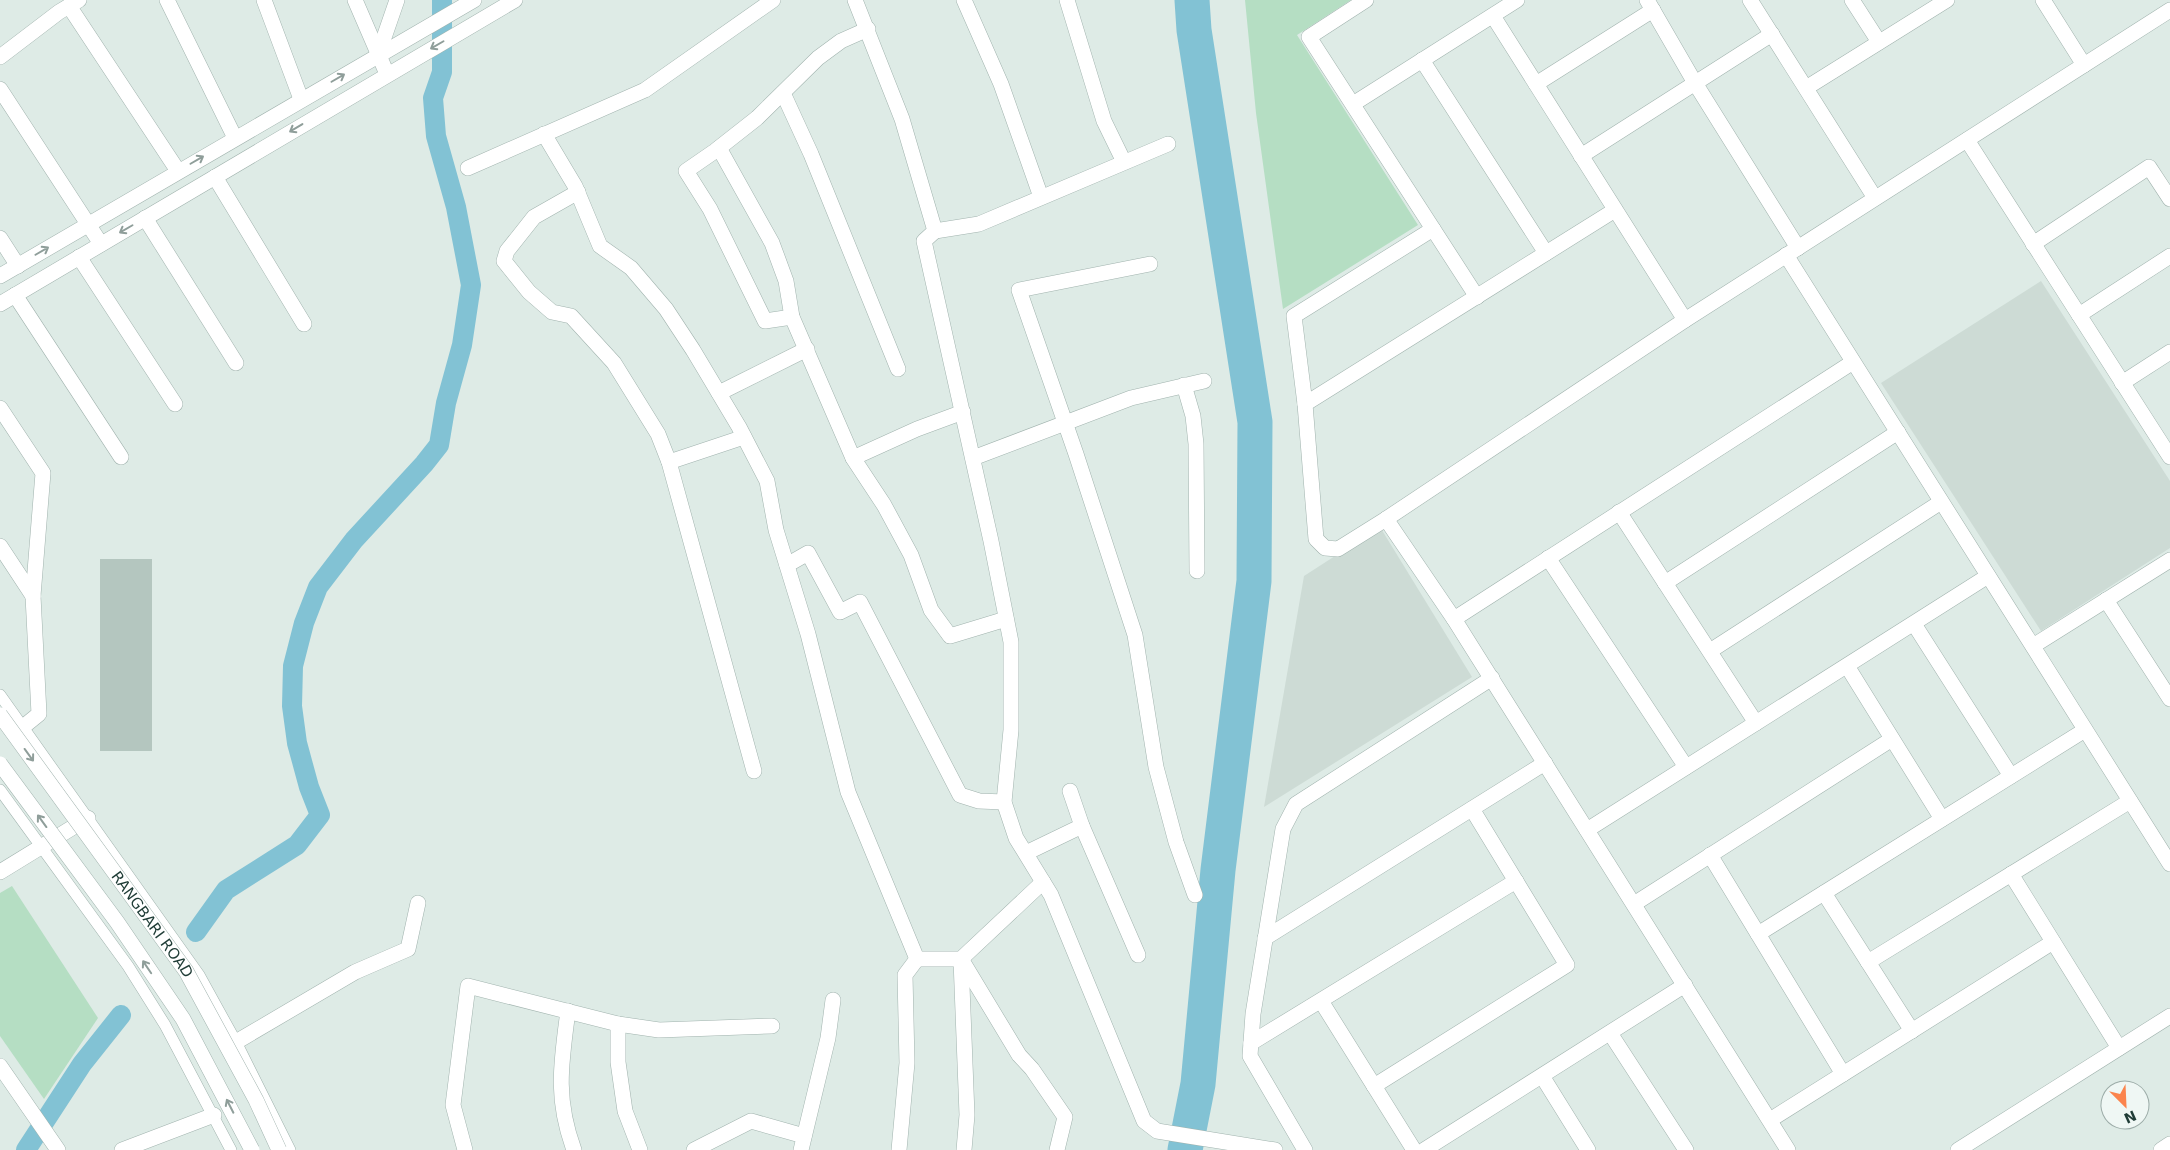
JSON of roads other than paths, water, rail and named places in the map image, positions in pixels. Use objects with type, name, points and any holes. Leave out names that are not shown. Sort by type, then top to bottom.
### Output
[{"type":"street","points":[[167,0],[235,138]]},
{"type":"street","points":[[264,0],[301,99]]},
{"type":"street","points":[[355,0],[378,54],[392,71]]},
{"type":"street","points":[[378,54],[397,0]]},
{"type":"street","points":[[0,276],[378,54],[474,0]]},
{"type":"street","points":[[0,304],[515,0]]},
{"type":"street","points":[[468,168],[645,90],[773,0]]},
{"type":"street","points":[[855,0],[902,119],[935,231]]},
{"type":"street","points":[[964,0],[1001,84],[1041,197]]},
{"type":"street","points":[[1067,0],[1104,121],[1124,162]]},
{"type":"street","points":[[1366,0],[1309,37],[1477,297]]},
{"type":"street","points":[[1353,104],[1517,0]]},
{"type":"street","points":[[1750,0],[1875,198]]},
{"type":"street","points":[[1852,0],[1880,42]]},
{"type":"street","points":[[1806,88],[1947,0]]},
{"type":"street","points":[[2043,0],[2084,65]]},
{"type":"street","points":[[0,57],[64,5],[178,171]]},
{"type":"street","points":[[1536,84],[1650,5],[1792,251],[1853,362],[2170,864]]},
{"type":"street","points":[[1433,229],[1294,316],[1305,404],[1316,539],[1324,548],[1338,549],[1386,519],[1685,320],[2170,10]]},
{"type":"street","points":[[1493,16],[1685,320]]},
{"type":"street","points":[[792,317],[765,321],[710,209],[686,171],[719,148],[784,93],[818,58],[841,41],[868,29]]},
{"type":"street","points":[[1581,156],[1772,34]]},
{"type":"street","points":[[1422,60],[1546,253]]},
{"type":"street","points":[[0,89],[101,244]]},
{"type":"street","points":[[784,93],[811,154],[898,369]]},
{"type":"street","points":[[544,134],[578,192],[600,246],[630,268],[666,309],[719,394],[767,481],[776,530],[808,634],[848,792],[917,959]]},
{"type":"street","points":[[1967,140],[2170,456]]},
{"type":"street","points":[[1168,144],[979,224],[935,231],[924,241],[973,458],[1010,642],[1011,730],[1004,802],[1016,838],[1051,895],[1144,1121],[1157,1131],[1275,1150],[1293,1132]]},
{"type":"street","points":[[719,148],[772,242],[786,282],[792,317],[853,458],[884,505],[910,555],[931,610],[950,636],[1006,619]]},
{"type":"street","points":[[2033,244],[2149,167],[2170,199]]},
{"type":"street","points":[[215,177],[304,324]]},
{"type":"street","points":[[578,192],[534,217],[507,251],[504,261],[530,292],[552,312],[570,316],[614,363],[658,434],[669,462],[754,771]]},
{"type":"street","points":[[1305,404],[1615,210]]},
{"type":"street","points":[[145,218],[236,363]]},
{"type":"street","points":[[0,238],[18,266]]},
{"type":"street","points":[[2079,315],[2170,256]]},
{"type":"street","points":[[80,257],[175,404]]},
{"type":"street","points":[[1150,264],[1019,290],[1135,635],[1156,767],[1176,842],[1195,895]]},
{"type":"street","points":[[14,295],[121,457]]},
{"type":"street","points":[[719,394],[807,349]]},
{"type":"street","points":[[2122,382],[2170,352]]},
{"type":"street","points":[[1454,618],[1853,362]]},
{"type":"street","points":[[973,458],[1131,398],[1204,381]]},
{"type":"street","points":[[1184,386],[1193,416],[1196,444],[1197,571]]},
{"type":"street","points":[[0,408],[43,473],[33,596],[39,714],[23,727]]},
{"type":"street","points":[[853,458],[917,429],[963,412]]},
{"type":"street","points":[[1665,583],[1898,432]]},
{"type":"street","points":[[669,462],[744,437]]},
{"type":"street","points":[[1710,651],[1941,502]]},
{"type":"street","points":[[1619,512],[1756,723]]},
{"type":"street","points":[[1386,519],[1454,618],[1788,1150]]},
{"type":"street","points":[[0,546],[33,596]]},
{"type":"street","points":[[787,565],[808,553],[840,612],[860,602],[960,794],[979,801],[1004,802]]},
{"type":"street","points":[[1548,558],[1686,767]]},
{"type":"street","points":[[2032,646],[2170,560]]},
{"type":"street","points":[[1587,830],[1988,576]]},
{"type":"street","points":[[2106,600],[2170,699]]},
{"type":"street","points":[[1914,624],[2011,776]]},
{"type":"street","points":[[1847,666],[1942,819]]},
{"type":"street","points":[[1305,1150],[1250,1056],[1253,1014],[1283,829],[1296,804],[1492,678]]},
{"type":"street","name":"RANGBARI ROAD","points":[[0,715],[186,971],[247,1082],[279,1150]]},
{"type":"street","points":[[1758,934],[2085,730]]},
{"type":"street","points":[[1634,904],[1892,739]]},
{"type":"street","points":[[1265,938],[1545,763]]},
{"type":"street","name":"RANGBARI ROAD","points":[[0,764],[117,922],[183,1019],[252,1150]]},
{"type":"street","points":[[1070,791],[1082,826],[1138,955]]},
{"type":"street","points":[[1868,962],[2130,800]]},
{"type":"street","points":[[1374,1086],[1567,965],[1472,809]]},
{"type":"street","points":[[0,872],[42,848],[88,818]]},
{"type":"street","points":[[1026,853],[1082,826]]},
{"type":"street","points":[[1710,855],[1843,1074]]},
{"type":"street","points":[[2011,874],[2119,1048]]},
{"type":"street","points":[[1251,1043],[1516,881]]},
{"type":"street","points":[[917,959],[961,958],[1042,882]]},
{"type":"street","points":[[1824,893],[1912,1031]]},
{"type":"street","points":[[236,1042],[355,972],[408,949],[418,903]]},
{"type":"street","points":[[1770,1120],[2054,942]]},
{"type":"street","points":[[961,958],[968,1116],[964,1150]]},
{"type":"street","points":[[961,958],[1019,1055],[1032,1069],[1065,1116],[1057,1150]]},
{"type":"street","points":[[898,1150],[907,1063],[905,975],[917,959]]},
{"type":"street","points":[[1424,1150],[1685,985]]},
{"type":"street","points":[[466,1150],[453,1105],[468,986],[618,1024],[659,1030],[772,1026]]},
{"type":"street","points":[[699,1149],[751,1121],[803,1143],[816,1095],[828,1038],[832,1000]]},
{"type":"street","points":[[1321,1001],[1414,1150]]},
{"type":"street","points":[[568,1011],[561,1066],[561,1104],[574,1150]]},
{"type":"street","points":[[1958,1150],[2170,1016]]},
{"type":"street","points":[[618,1024],[618,1062],[625,1111],[640,1150]]},
{"type":"street","points":[[1610,1033],[1686,1150]]},
{"type":"street","points":[[0,1066],[29,1111],[58,1150]]},
{"type":"street","points":[[1542,1076],[1582,1148]]},
{"type":"street","points":[[122,1150],[214,1115]]},
{"type":"street","points":[[2161,1150],[2170,1144]]},
{"type":"lane","points":[[0,695],[199,975],[236,1042],[290,1150]]},
{"type":"lane","points":[[0,790],[133,974],[165,1025],[231,1150]]},
{"type":"waterway","points":[[196,932],[226,890],[297,845],[320,815],[309,787],[297,743],[292,706],[293,666],[304,623],[318,587],[354,540],[439,445],[446,403],[462,345],[471,285],[456,207],[436,136],[433,98],[442,72],[442,0]]},
{"type":"waterway","points":[[1185,1150],[1198,1084],[1218,870],[1254,581],[1255,422],[1194,30],[1192,0]]},
{"type":"waterway","points":[[26,1150],[82,1064],[121,1015]]}]
